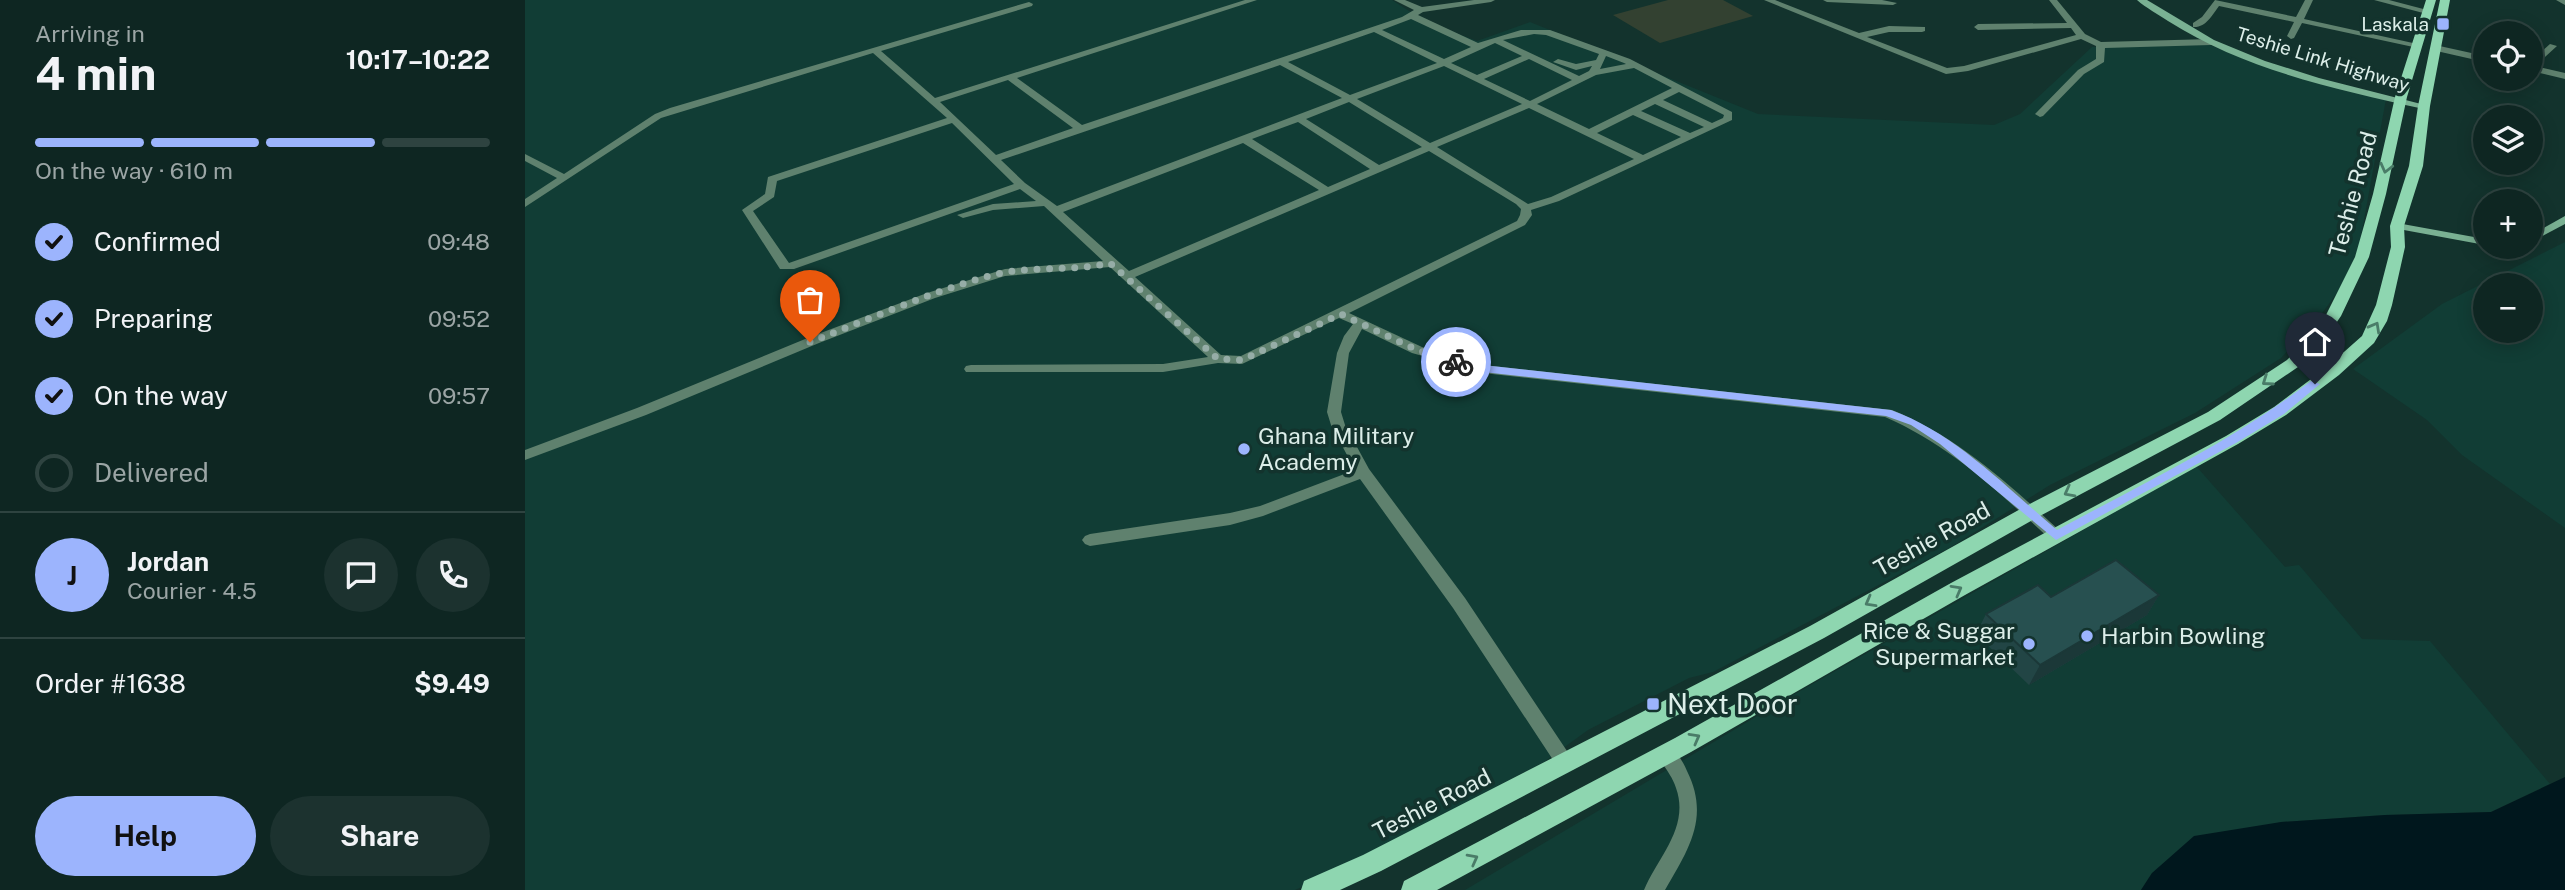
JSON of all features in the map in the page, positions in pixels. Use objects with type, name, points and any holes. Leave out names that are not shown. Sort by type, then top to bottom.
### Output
[{"type":"main road","name":"Teshie Link Highway","points":[[2141,0],[2211,42],[2283,69],[2425,103]]},
{"type":"main road","name":"Teshie Link Highway","points":[[2155,0],[2219,38],[2273,59],[2401,98]]},
{"type":"main road","points":[[1413,890],[1666,754],[2232,440],[2280,411],[2368,339],[2379,321],[2398,247],[2397,226],[2416,166],[2445,0]]},
{"type":"main road","name":"Teshie Road","points":[[1314,890],[1817,632],[2031,512],[2214,416],[2242,399],[2311,347],[2345,300],[2361,265],[2401,98],[2429,5]]},
{"type":"main road","points":[[2543,232],[2565,219]]},
{"type":"main road","points":[[2397,226],[2473,240]]},
{"type":"street","points":[[934,101],[1253,0]]},
{"type":"street","points":[[1398,0],[1479,47]]},
{"type":"street","points":[[996,158],[1417,13],[1485,0]]},
{"type":"street","points":[[1768,0],[1946,71],[1965,69],[2082,36]]},
{"type":"street","points":[[1827,0],[1893,1],[1899,16]]},
{"type":"street","points":[[2053,0],[2082,36],[2100,45],[2211,42]]},
{"type":"street","points":[[2291,36],[2309,0]]},
{"type":"street","points":[[2378,0],[2429,5]]},
{"type":"street","points":[[2560,0],[2565,3]]},
{"type":"street","points":[[2196,25],[2218,2],[2418,45]]},
{"type":"street","points":[[525,204],[658,116],[736,89],[1029,4]]},
{"type":"street","points":[[2186,19],[2208,15]]},
{"type":"street","points":[[1978,27],[2073,25]]},
{"type":"street","points":[[1374,29],[1641,158]]},
{"type":"street","points":[[1858,36],[1889,29],[1922,29]]},
{"type":"street","points":[[889,233],[899,237],[964,214],[993,207],[1051,207],[1246,140],[1350,100],[1444,63],[1497,40],[1539,31],[1603,57],[1635,65],[1729,114],[1727,120],[1712,127],[1555,199],[1526,208],[1350,100],[1280,61]]},
{"type":"street","points":[[1497,40],[1578,79]]},
{"type":"street","points":[[2040,114],[2081,72],[2101,60],[2100,45]]},
{"type":"street","points":[[2543,55],[2553,46]]},
{"type":"street","points":[[2435,48],[2473,56]]},
{"type":"street","points":[[874,50],[954,119],[1021,185],[1051,207],[1218,359]]},
{"type":"street","points":[[1476,79],[1535,57],[1571,66],[1603,57]]},
{"type":"street","points":[[1593,73],[1603,57]]},
{"type":"street","points":[[1126,277],[1530,104],[1578,79],[1593,73],[1635,65]]},
{"type":"street","points":[[2543,70],[2565,76]]},
{"type":"street","points":[[1011,78],[1082,130]]},
{"type":"street","points":[[1589,133],[1678,89]]},
{"type":"street","points":[[1655,100],[1712,127]]},
{"type":"street","points":[[1633,111],[1689,137]]},
{"type":"street","points":[[954,119],[772,179],[772,192],[747,210],[785,267],[801,265],[1021,185]]},
{"type":"street","points":[[1300,119],[1378,169]]},
{"type":"street","points":[[1246,140],[1328,191]]},
{"type":"street","points":[[525,157],[564,178]]},
{"type":"street","points":[[971,369],[1163,368],[1218,359],[1242,360],[1341,314],[1521,223],[1526,215],[1526,208]]},
{"type":"street","points":[[525,454],[592,430],[810,342],[991,276],[1056,267],[1077,269],[1110,263]]},
{"type":"street","points":[[1341,314],[1417,350],[1483,369],[1887,413],[1915,422],[1944,442],[2031,512],[2056,536]]},
{"type":"street","points":[[1360,323],[1350,336],[1343,353],[1334,412],[1338,425],[1363,472],[1459,603],[1565,763]]},
{"type":"street","points":[[1090,540],[1252,514],[1363,472]]},
{"type":"street","points":[[1654,890],[1673,858],[1691,809],[1689,794],[1680,771],[1666,754]]},
{"type":"shaded area","name":"Ghana Military Academy","points":[[525,0],[1392,0],[1426,22],[1477,41],[1530,22],[1758,114],[1994,125],[2020,114],[2092,47],[2210,45],[2248,60],[2386,99],[2359,247],[2342,286],[2320,316],[2281,358],[2195,413],[2050,485],[1951,547],[1713,672],[1689,678],[1588,730],[1544,762],[1295,890],[525,890]]},
{"type":"shaded area","points":[[1668,0],[1723,0],[1753,16],[1660,43],[1613,15]]},
{"type":"shaded area","points":[[2565,242],[2565,528],[2462,455],[2427,420],[2353,369],[2442,304],[2473,288],[2473,343],[2543,343],[2543,273],[2504,273],[2531,259],[2543,259],[2543,253]]},
{"type":"shaded area","points":[[2196,466],[2285,567],[2299,565],[2362,639],[2430,641],[2550,784],[2491,812],[2281,822],[2152,873],[2141,890],[1465,890],[1786,699]]},
{"type":"water","points":[[2565,777],[2565,890],[2141,890],[2152,873],[2194,836],[2281,822],[2491,812]]},
{"type":"building","points":[[2116,560],[2159,595],[2040,665],[1986,614],[2038,585],[2051,597]]},
{"type":"way so far","points":[[810,342],[991,276],[1056,267],[1077,269],[1110,263],[1218,359],[1242,360],[1341,314],[1417,350],[1456,362]]},
{"type":"place","name":"Laskala","points":[[2443,24]]},
{"type":"place","name":"Ghana Military Academy","points":[[1244,449]]},
{"type":"place","name":"Harbin Bowling","points":[[2087,636]]},
{"type":"place","name":"Rice & Suggar Supermarket","points":[[2029,644]]},
{"type":"place","name":"Next Door","points":[[1653,704]]},
{"type":"route","points":[[1456,362],[1483,369],[1887,413],[1915,422],[1944,442],[2031,512],[2056,536],[2232,440],[2280,411],[2315,384]]}]
